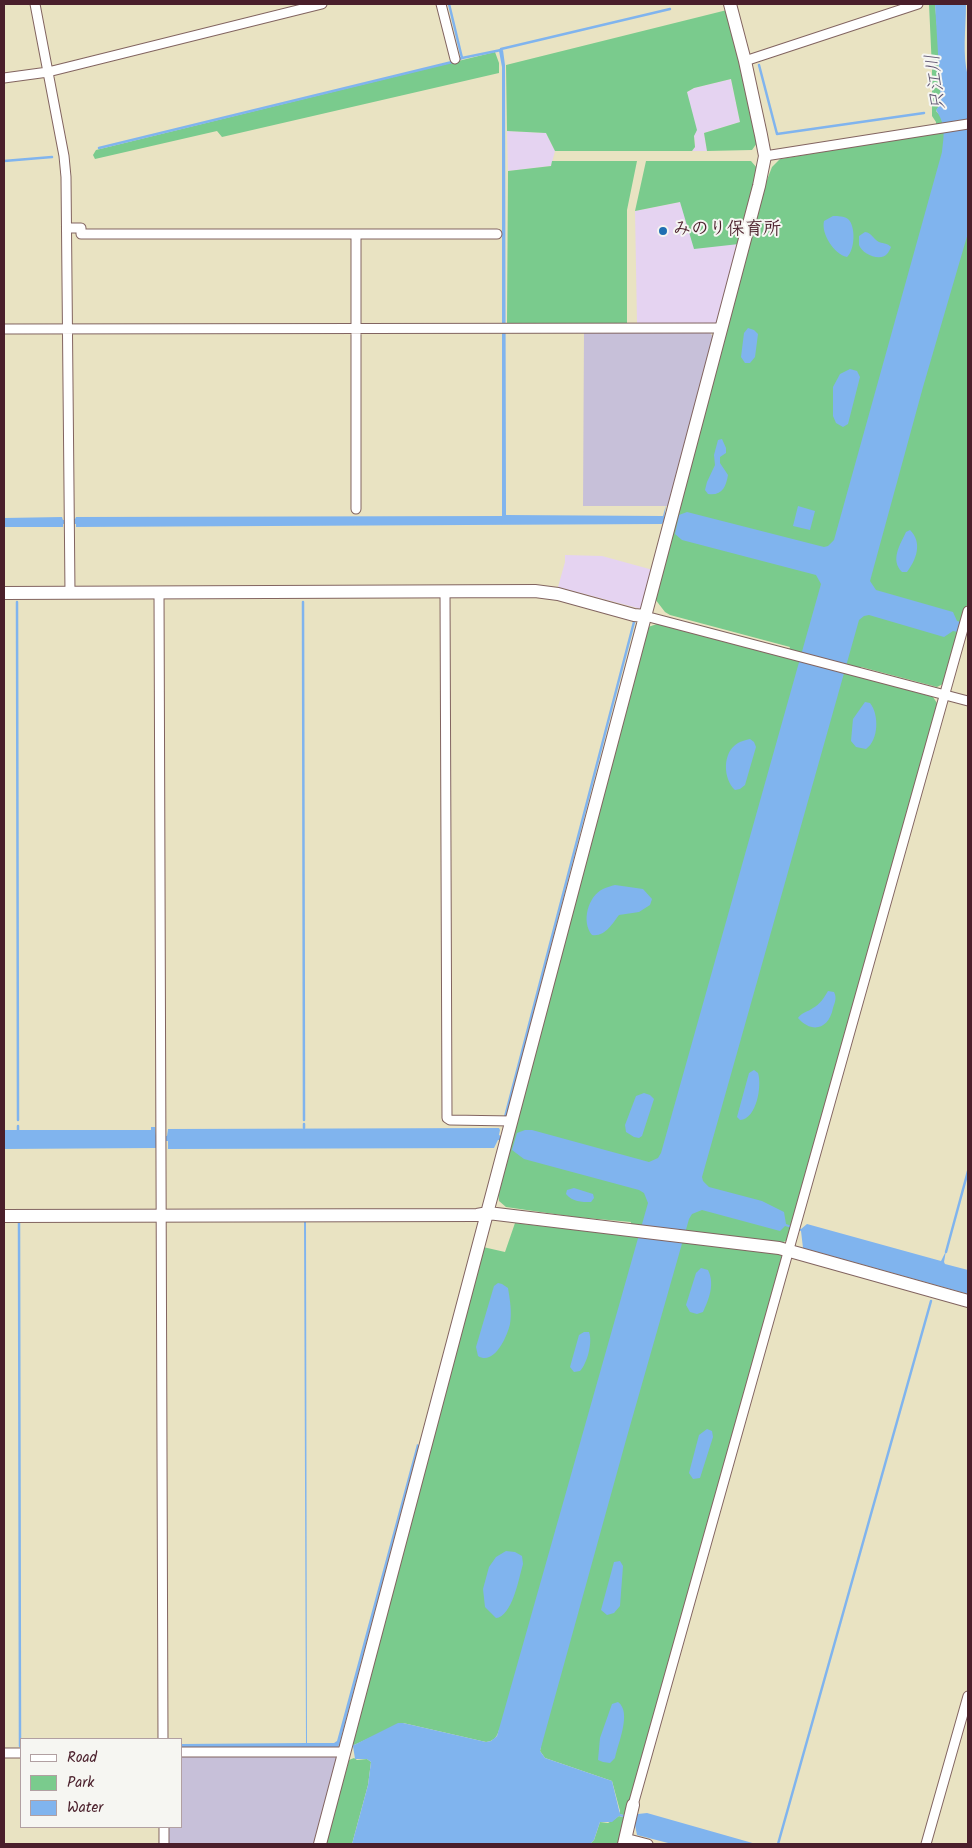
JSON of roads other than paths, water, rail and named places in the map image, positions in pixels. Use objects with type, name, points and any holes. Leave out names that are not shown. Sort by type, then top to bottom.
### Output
[{"type":"street","points":[[35,4],[64,156],[67,228],[70,593]]},
{"type":"street","points":[[4,78],[48,72],[322,4]]},
{"type":"street","points":[[441,4],[455,60]]},
{"type":"street","points":[[320,1844],[759,186],[765,156],[745,61],[730,4]]},
{"type":"street","points":[[745,61],[918,4]]},
{"type":"street","points":[[765,156],[968,124]]},
{"type":"street","points":[[67,228],[81,228],[81,234],[497,234]]},
{"type":"street","points":[[356,234],[356,509]]},
{"type":"street","points":[[4,329],[721,328]]},
{"type":"street","points":[[445,591],[448,1118],[450,1120],[512,1121]]},
{"type":"street","points":[[4,593],[535,591],[558,594],[634,615],[645,616],[968,701]]},
{"type":"street","points":[[160,592],[163,1738]]},
{"type":"street","points":[[648,1844],[626,1836],[633,1809],[968,611]]},
{"type":"street","points":[[4,1216],[477,1215],[488,1213],[790,1250],[968,1301]]},
{"type":"street","points":[[926,1844],[968,1696]]},
{"type":"street","points":[[182,1752],[344,1752]]},
{"type":"street","points":[[4,1753],[20,1753]]},
{"type":"street","points":[[164,1828],[164,1844]]},
{"type":"water","points":[[935,4],[966,4],[968,233],[923,387],[870,581],[876,590],[953,612],[957,621],[968,624],[968,634],[953,631],[944,637],[869,615],[859,620],[702,1177],[709,1187],[762,1201],[784,1212],[786,1224],[801,1229],[807,1224],[941,1261],[946,1251],[945,1264],[968,1270],[968,1294],[803,1248],[801,1231],[785,1226],[780,1231],[702,1210],[692,1214],[689,1219],[540,1751],[545,1758],[612,1781],[620,1814],[634,1818],[638,1814],[647,1813],[756,1844],[672,1844],[637,1835],[634,1820],[619,1816],[612,1822],[600,1822],[594,1840],[590,1844],[352,1844],[368,1785],[371,1762],[367,1759],[355,1759],[351,1744],[354,1745],[398,1723],[486,1742],[491,1741],[497,1736],[648,1203],[644,1193],[639,1190],[524,1159],[512,1150],[517,1133],[532,1130],[649,1162],[658,1158],[661,1153],[821,584],[816,575],[682,540],[675,534],[679,515],[687,512],[824,547],[834,540],[942,152],[943,125],[936,110],[941,103]]},
{"type":"water","points":[[503,50],[505,65],[506,515],[663,516],[666,505],[665,520],[662,524],[76,527],[76,524],[63,524],[63,527],[4,527],[4,518],[62,517],[63,520],[75,519],[76,517],[502,516],[502,67],[499,51]]},
{"type":"water","points":[[833,216],[841,216],[851,222],[853,244],[847,257],[833,248],[824,232],[824,221]]},
{"type":"water","points":[[865,232],[879,242],[891,247],[887,254],[880,257],[871,256],[861,248],[859,236]]},
{"type":"water","points":[[748,328],[758,334],[755,357],[750,363],[745,363],[741,357],[744,333]]},
{"type":"water","points":[[850,369],[857,371],[860,377],[848,424],[843,427],[836,423],[833,416],[833,387],[840,374]]},
{"type":"water","points":[[722,439],[726,453],[720,457],[720,463],[728,475],[727,479],[720,492],[708,494],[705,490],[707,482],[715,465],[714,455],[718,440]]},
{"type":"water","points":[[798,506],[815,511],[810,530],[793,526]]},
{"type":"water","points":[[910,530],[916,540],[917,551],[907,572],[902,572],[898,567],[896,557],[906,532]]},
{"type":"water","points":[[865,702],[870,703],[876,720],[873,740],[866,749],[856,747],[851,741],[853,719]]},
{"type":"water","points":[[750,739],[756,747],[745,785],[735,790],[726,773],[727,759],[733,747],[739,742]]},
{"type":"water","points":[[615,885],[643,889],[652,899],[650,905],[639,912],[619,915],[604,932],[592,935],[587,923],[590,903],[598,892]]},
{"type":"water","points":[[828,991],[834,992],[836,998],[828,1021],[819,1027],[803,1023],[798,1018],[801,1014],[818,1005]]},
{"type":"water","points":[[754,1070],[758,1073],[759,1078],[757,1101],[751,1114],[740,1120],[737,1117],[749,1073]]},
{"type":"water","points":[[644,1093],[654,1099],[642,1136],[639,1138],[626,1132],[625,1125],[636,1096]]},
{"type":"water","points":[[151,1127],[155,1127],[156,1136],[167,1136],[168,1129],[499,1128],[499,1135],[501,1136],[494,1148],[168,1149],[168,1141],[156,1141],[156,1148],[4,1149],[4,1130],[151,1130]]},
{"type":"water","points":[[574,1188],[593,1194],[594,1198],[591,1202],[571,1199],[566,1194],[567,1190]]},
{"type":"water","points":[[304,1220],[306,1220],[307,1743],[334,1743],[337,1741],[417,1444],[419,1445],[340,1742],[342,1744],[340,1743],[338,1747],[182,1748],[182,1744],[306,1743]]},
{"type":"water","points":[[701,1268],[708,1270],[711,1286],[703,1312],[697,1314],[690,1312],[686,1305],[696,1273]]},
{"type":"water","points":[[498,1283],[508,1288],[511,1310],[510,1324],[499,1349],[489,1357],[484,1358],[478,1356],[476,1347],[494,1286]]},
{"type":"water","points":[[589,1332],[590,1336],[589,1353],[583,1368],[580,1371],[574,1372],[570,1367],[579,1335]]},
{"type":"water","points":[[707,1429],[712,1431],[713,1437],[700,1478],[693,1479],[689,1473],[699,1435]]},
{"type":"water","points":[[506,1551],[515,1552],[522,1556],[523,1564],[511,1604],[502,1616],[496,1618],[485,1607],[483,1589],[489,1567],[496,1557]]},
{"type":"water","points":[[620,1561],[623,1566],[620,1606],[614,1613],[607,1615],[601,1610],[614,1562]]},
{"type":"water","points":[[618,1702],[624,1713],[621,1736],[615,1758],[610,1763],[603,1762],[598,1760],[600,1738],[612,1704]]},
{"type":"waterway","points":[[449,4],[462,58],[501,50]]},
{"type":"waterway","points":[[501,49],[670,9]]},
{"type":"waterway","points":[[99,148],[462,58]]},
{"type":"waterway","name":"只江川","points":[[759,65],[777,134],[924,113]]},
{"type":"waterway","points":[[4,161],[52,157]]},
{"type":"waterway","points":[[17,602],[18,1120]]},
{"type":"waterway","points":[[303,602],[304,1120]]},
{"type":"waterway","points":[[505,1117],[634,622]]},
{"type":"waterway","points":[[946,1252],[968,1171]]},
{"type":"waterway","points":[[19,1223],[20,1746]]},
{"type":"waterway","points":[[778,1844],[931,1301]]},
{"type":"place","name":"みのり保育所","points":[[663,231]]}]
